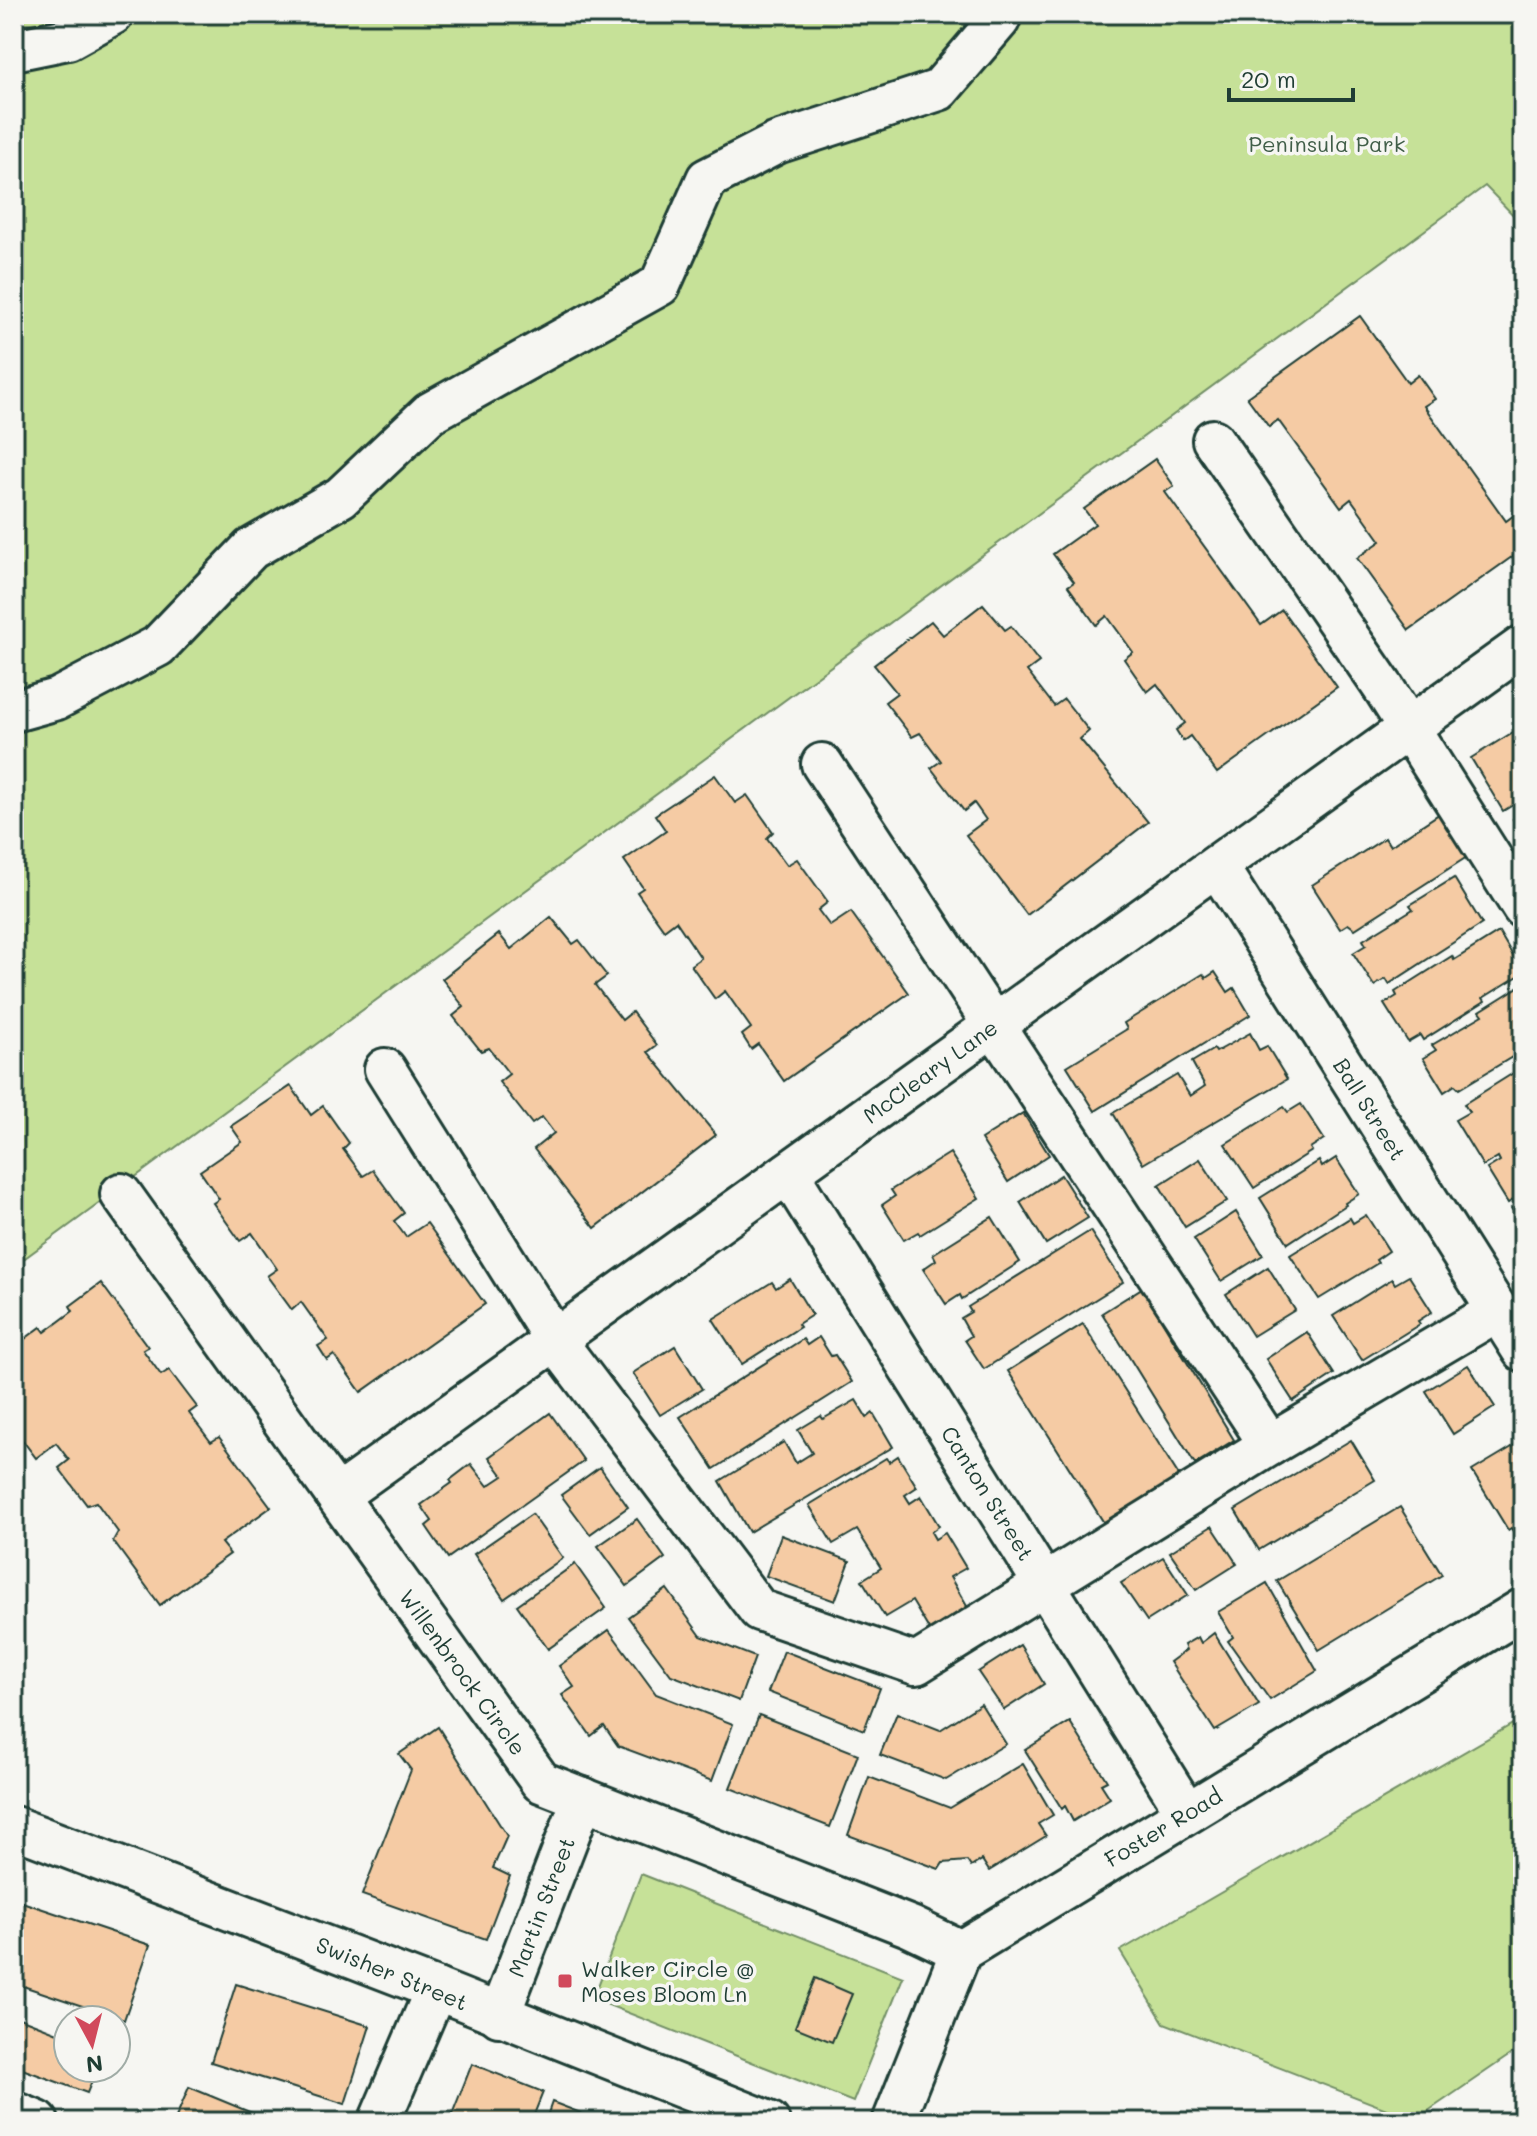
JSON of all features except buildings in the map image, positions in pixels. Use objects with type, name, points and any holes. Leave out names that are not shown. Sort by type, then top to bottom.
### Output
[{"type":"street","points":[[14,50],[68,39],[113,14]]},
{"type":"street","points":[[14,711],[57,699],[158,646],[251,549],[341,497],[430,413],[660,285],[707,179],[777,143],[939,90],[1001,14]]},
{"type":"street","points":[[1213,440],[1409,728],[1523,908]]},
{"type":"street","name":"McCleary Lane","points":[[337,1496],[1523,646]]},
{"type":"street","points":[[822,764],[1270,1445]]},
{"type":"street","name":"Ball Street","points":[[1217,866],[1523,1351]]},
{"type":"street","points":[[385,1069],[555,1340],[759,1610],[916,1664],[1270,1445],[1497,1311]]},
{"type":"street","name":"Canton Street","points":[[788,1173],[1187,1813]]},
{"type":"street","name":"Willenbrock Circle","points":[[121,1194],[541,1782],[911,1927],[961,1951]]},
{"type":"street","name":"Foster Road","points":[[961,1951],[1523,1609]]},
{"type":"street","name":"Martin Street","points":[[499,2016],[583,1798]]},
{"type":"street","name":"Swisher Street","points":[[14,1827],[436,1989],[769,2122]]},
{"type":"street","points":[[893,2122],[961,1951]]},
{"type":"street","points":[[379,2122],[436,1989]]},
{"type":"street","points":[[14,2112],[38,2122]]},
{"type":"green space","name":"Peninsula Park","points":[[14,14],[1523,14],[1523,225],[1485,186],[14,1266]]},
{"type":"green space","points":[[1523,1718],[1523,2046],[1415,2120],[1164,2023],[1120,1951]]},
{"type":"green space","points":[[641,1874],[903,1977],[853,2102],[593,1999]]},
{"type":"place","name":"Walker Circle @ Moses Bloom Ln","points":[[565,1981]]}]
